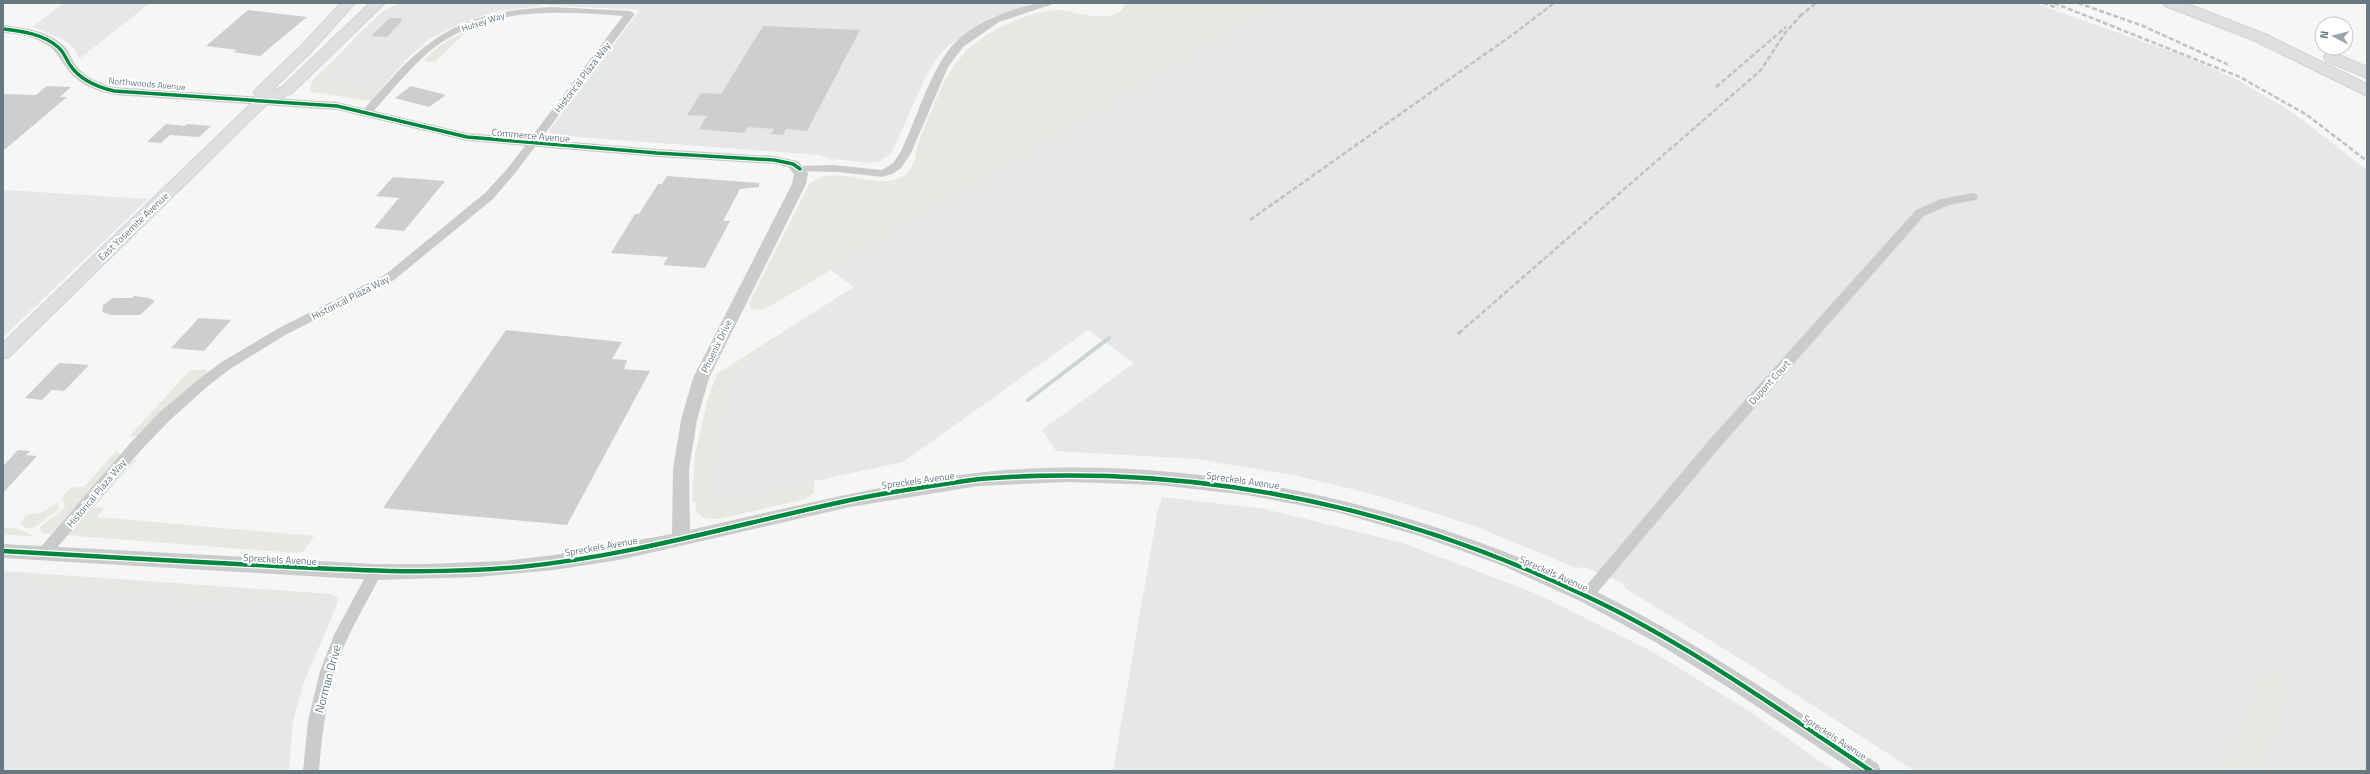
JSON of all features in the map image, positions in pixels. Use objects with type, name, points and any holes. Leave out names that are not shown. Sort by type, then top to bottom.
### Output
[{"type":"highway","points":[[2171,3],[2258,37],[2367,91]]},
{"type":"highway","points":[[2194,3],[2285,41],[2367,79]]},
{"type":"highway","points":[[2204,3],[2320,51],[2367,73]]},
{"type":"main road","name":"East Yosemite Avenue","points":[[263,100],[261,92],[305,50],[348,3]]},
{"type":"main road","name":"East Yosemite Avenue","points":[[3,353],[263,100],[287,90],[378,3]]},
{"type":"street","points":[[800,169],[879,173],[893,168],[910,144],[942,69],[958,46],[978,30],[996,21],[1051,3]]},
{"type":"street","name":"Hulsey Way","points":[[367,112],[428,48],[459,29],[497,16],[523,11],[548,9],[630,14]]},
{"type":"street","name":"Historical Plaza Way","points":[[44,553],[136,445],[165,416],[203,383],[225,366],[283,330],[390,278],[498,187],[630,14]]},
{"type":"street","name":"Northwoods Avenue","points":[[5,31],[32,34],[53,42],[64,53],[76,72],[102,88],[114,92],[263,100]]},
{"type":"street","name":"Commerce Avenue","points":[[263,100],[337,106],[468,137],[774,160],[793,164],[800,169]]},
{"type":"street","name":"Phoenix Drive","points":[[681,538],[682,469],[689,420],[701,378],[715,346],[799,184],[800,169]]},
{"type":"street","name":"Dupont Court","points":[[1586,596],[1716,442],[1920,213],[1946,201],[1972,197]]},
{"type":"street","name":"Spreckels Avenue","points":[[3,551],[375,572],[433,573],[505,568],[579,559],[890,492],[958,482],[1035,476],[1102,474],[1157,477],[1244,487],[1308,498],[1388,519],[1484,551],[1586,596],[1733,680],[1871,771]]},
{"type":"street","name":"Norman Drive","points":[[311,771],[313,744],[327,678],[338,641],[375,572]]},
{"type":"shaded area","points":[[64,3],[150,3],[79,59],[75,49],[63,39],[32,27]]},
{"type":"shaded area","points":[[398,3],[1033,3],[993,17],[948,46],[935,60],[926,76],[892,152],[881,161],[871,163],[831,159],[820,155],[550,135],[549,131],[640,10],[544,5],[495,12],[461,23],[429,39],[407,59],[384,85],[321,81],[338,64],[331,63],[360,33],[381,13]]},
{"type":"shaded area","points":[[1125,3],[1280,3],[765,309],[752,310],[749,303],[810,183],[822,177],[835,176],[848,176],[874,181],[886,181],[898,179],[908,172],[913,166],[918,144],[941,89],[959,59],[972,46],[987,34],[1007,24],[1031,15],[1063,10],[1094,16],[1114,15],[1121,11]]},
{"type":"shaded area","points":[[1280,3],[2034,3],[2184,56],[2236,79],[2292,112],[2367,170],[2367,771],[1915,771],[1739,658],[1626,589],[1622,583],[1585,567],[1576,568],[1475,526],[1376,495],[1298,476],[1196,459],[1056,451],[1042,430],[1134,363],[1088,330],[903,462],[716,502],[718,441],[738,370],[744,366],[741,363],[795,329],[792,326],[854,287],[830,270]]},
{"type":"shaded area","points":[[469,29],[435,62],[423,61],[441,45]]},
{"type":"shaded area","points":[[331,63],[339,63],[322,81],[386,85],[371,101],[312,92],[310,88],[312,81]]},
{"type":"shaded area","points":[[3,191],[148,199],[3,337]]},
{"type":"shaded area","points":[[792,326],[795,329],[741,363],[744,366],[738,370],[718,442],[716,502],[814,481],[814,493],[805,499],[719,519],[705,518],[697,513],[695,502],[692,501],[695,454],[708,399],[717,374]]},
{"type":"shaded area","points":[[190,370],[206,370],[208,374],[139,435],[129,437]]},
{"type":"shaded area","points":[[116,451],[121,455],[51,534],[42,533],[40,527],[64,508],[65,504],[62,500],[67,491],[75,487],[84,487]]},
{"type":"shaded area","points":[[137,459],[94,507],[104,508],[97,517],[314,536],[303,552],[296,553],[65,535],[129,463]]},
{"type":"shaded area","points":[[1162,497],[1265,509],[1403,543],[1537,594],[1651,651],[1749,711],[1834,771],[1113,771],[1157,514]]},
{"type":"shaded area","points":[[57,503],[60,508],[34,528],[26,528],[20,524],[26,515],[43,512]]},
{"type":"shaded area","points":[[3,528],[14,528],[35,536],[3,535]]},
{"type":"shaded area","points":[[3,571],[332,594],[338,599],[336,607],[304,682],[293,721],[289,771],[3,771]]},
{"type":"shaded area","points":[[38,575],[155,584],[147,594],[82,587],[61,590],[24,587],[31,578]]},
{"type":"shaded area","points":[[173,584],[217,587],[222,591],[222,598],[220,600],[164,596]]},
{"type":"shaded area","points":[[257,590],[323,595],[318,599],[296,603],[236,602],[248,592]]},
{"type":"shaded area","points":[[2265,666],[2294,681],[2259,771],[2223,771]]},
{"type":"building","points":[[248,10],[307,17],[260,56],[233,52],[237,50],[206,46]]},
{"type":"building","points":[[390,18],[402,18],[400,21],[402,21],[387,37],[371,36]]},
{"type":"building","points":[[763,26],[860,30],[807,131],[786,129],[783,135],[771,134],[774,129],[748,127],[744,133],[699,129],[707,116],[687,115],[701,93],[721,94]]},
{"type":"building","points":[[47,86],[71,87],[60,97],[67,97],[3,151],[3,94],[36,95]]},
{"type":"building","points":[[411,86],[446,95],[429,107],[395,98]]},
{"type":"building","points":[[166,124],[211,126],[199,137],[170,135],[161,143],[147,142]]},
{"type":"building","points":[[667,176],[759,183],[759,187],[740,189],[723,221],[730,221],[705,268],[663,265],[668,257],[611,253],[635,214],[639,214],[658,184],[662,184]]},
{"type":"building","points":[[393,177],[445,181],[404,231],[374,228],[399,198],[376,196]]},
{"type":"building","points":[[134,296],[149,298],[155,301],[140,315],[111,315],[102,312],[103,305],[113,298],[132,298]]},
{"type":"building","points":[[199,318],[231,320],[204,351],[171,348]]},
{"type":"building","points":[[506,330],[622,342],[612,359],[627,360],[624,369],[650,371],[567,525],[383,508]]},
{"type":"building","points":[[59,363],[89,365],[64,391],[52,390],[42,400],[25,398]]},
{"type":"building","points":[[18,450],[30,451],[26,455],[37,456],[3,493],[3,466]]},
{"type":"waterway","points":[[1028,400],[1109,338]]},
{"type":"railway","points":[[1250,220],[1515,33],[1554,3]]},
{"type":"railway","points":[[1801,15],[1816,3]]},
{"type":"railway","points":[[2043,3],[2058,8]]},
{"type":"railway","points":[[2054,3],[2240,77],[2307,115],[2367,161]]},
{"type":"railway","points":[[2078,3],[2143,26],[2231,66]]},
{"type":"railway","points":[[1459,333],[1761,70],[1785,33],[1801,15]]},
{"type":"railway","points":[[1716,87],[1786,27]]},
{"type":"cycle path","points":[[3,29],[25,32],[46,39],[60,49],[74,71],[84,79],[101,88],[114,91],[337,106],[467,137],[657,153],[774,160],[793,164],[800,169]]},
{"type":"cycle path","points":[[3,551],[375,572],[478,570],[554,563],[619,552],[696,536],[811,508],[889,492],[978,480],[1068,475],[1158,478],[1247,488],[1336,506],[1422,530],[1507,560],[1589,597],[1662,636],[1733,680],[1871,771]]}]
